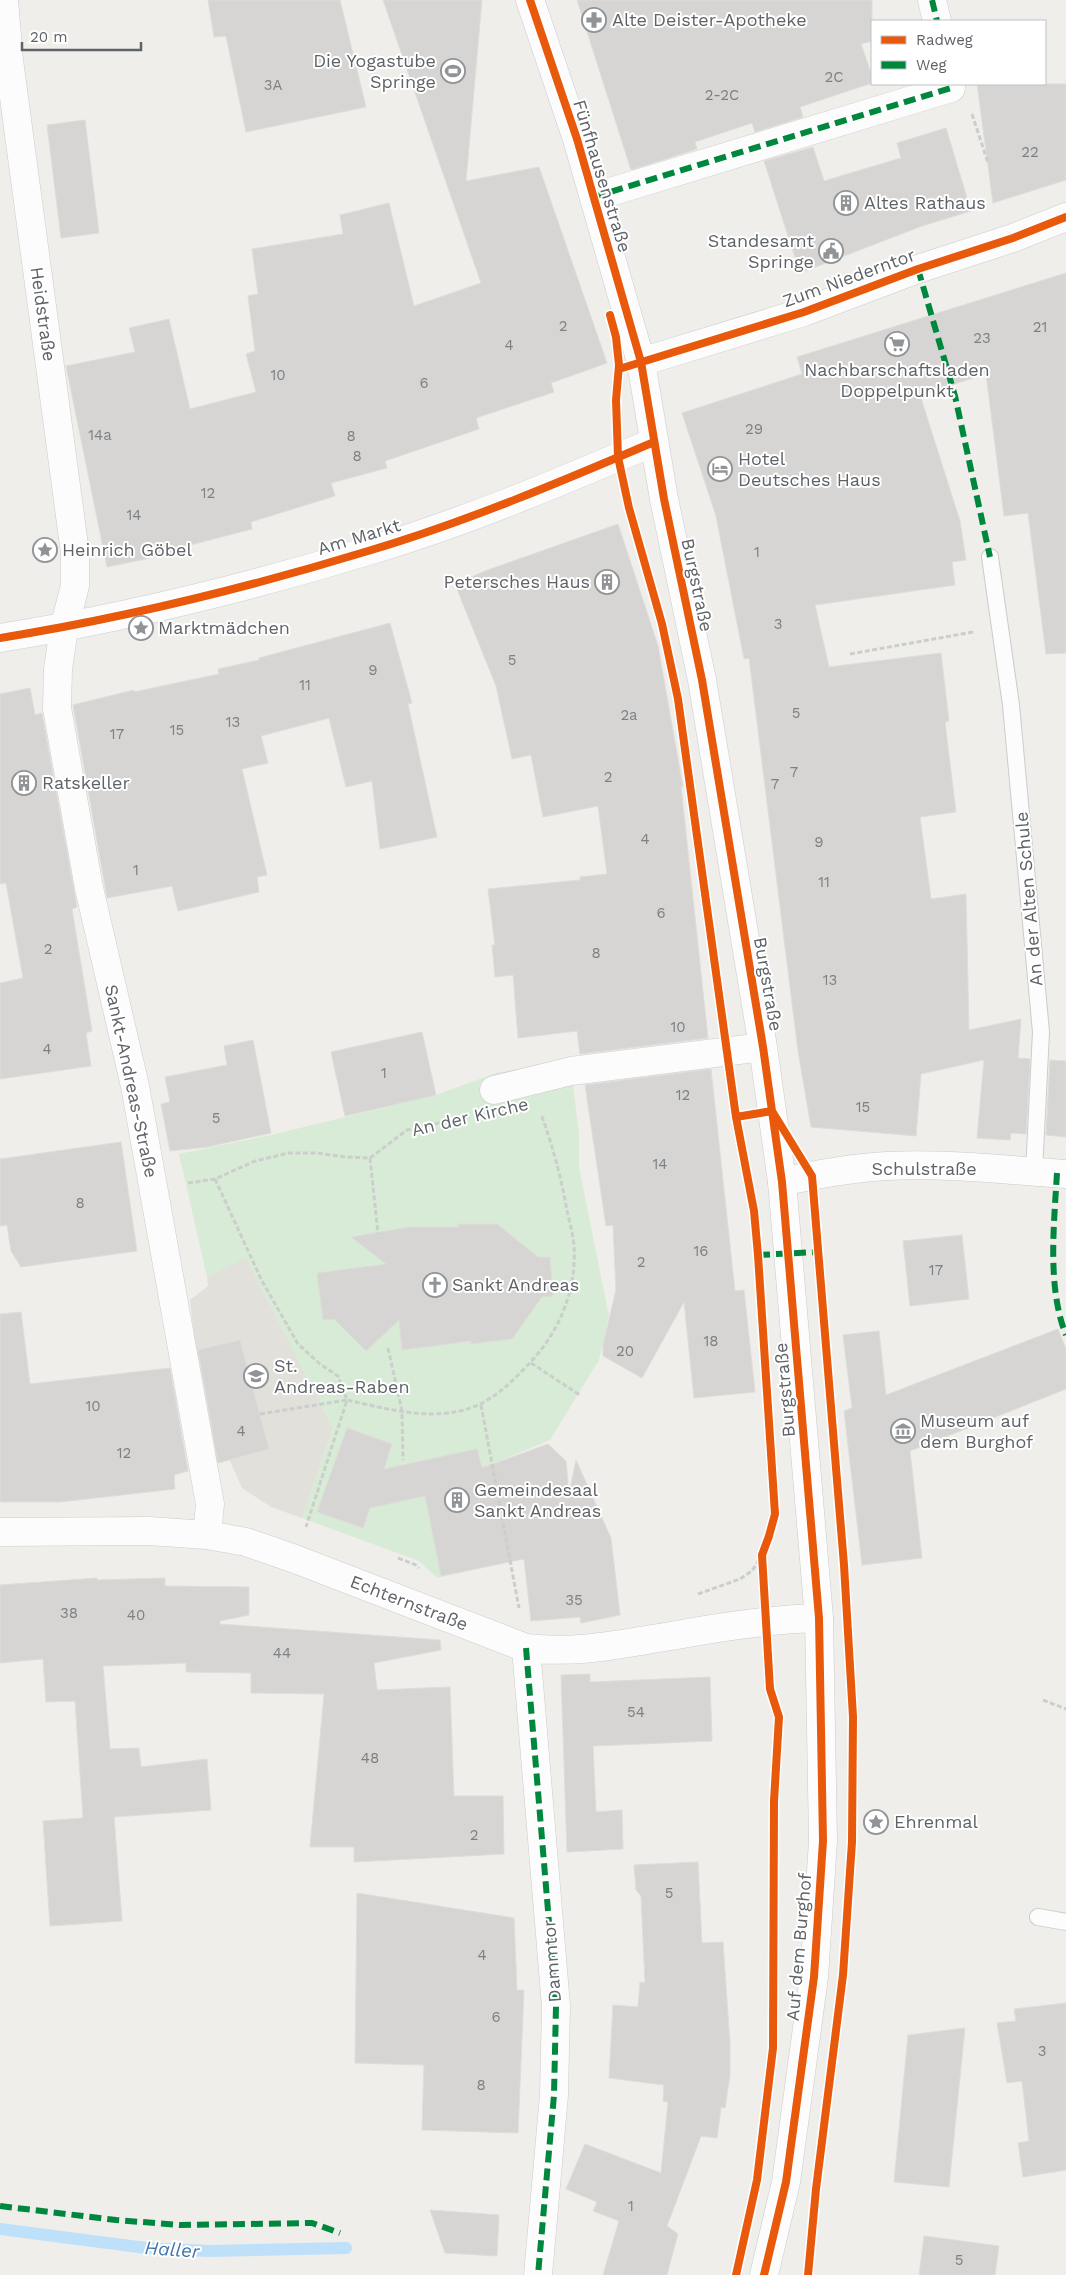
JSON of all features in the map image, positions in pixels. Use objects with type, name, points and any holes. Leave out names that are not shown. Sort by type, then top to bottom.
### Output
[{"type":"street","name":"Heidstraße","points":[[4,0],[9,60],[75,553],[75,586],[64,628]]},
{"type":"street","name":"Fünfhausenstraße","points":[[530,0],[594,197],[641,362]]},
{"type":"street","points":[[932,0],[937,20]]},
{"type":"street","points":[[594,197],[951,86]]},
{"type":"street","name":"Zum Niederntor","points":[[641,362],[804,312],[918,269],[1013,238],[1066,217]]},
{"type":"street","name":"Burgstraße","points":[[641,362],[654,442],[702,680],[763,1047],[782,1182],[819,1618]]},
{"type":"street","name":"Am Markt","points":[[0,638],[64,628],[223,592],[369,551],[513,501],[654,442]]},
{"type":"street","name":"Sankt-Andreas-Straße","points":[[64,628],[58,669],[57,708],[90,888],[134,1086],[154,1189],[210,1504],[206,1535]]},
{"type":"street","name":"An der Kirche","points":[[494,1090],[571,1071],[763,1047]]},
{"type":"street","name":"Schulstraße","points":[[782,1182],[852,1169],[889,1166],[932,1166],[1066,1174]]},
{"type":"street","name":"Echternstraße","points":[[0,1532],[149,1530],[206,1535],[246,1542],[526,1648],[555,1651],[585,1650],[695,1631],[819,1618]]},
{"type":"street","name":"Auf dem Burghof","points":[[764,2275],[786,2182],[814,1977],[823,1841],[819,1618]]},
{"type":"street","name":"Dammtor","points":[[526,1648],[556,2006],[554,2095],[538,2275]]},
{"type":"lane","name":"An der Alten Schule","points":[[990,557],[1011,705],[1041,1032],[1034,1172]]},
{"type":"lane","points":[[1038,1917],[1066,1922]]},
{"type":"path","points":[[951,86],[967,98],[988,163]]},
{"type":"path","points":[[850,654],[999,627]]},
{"type":"path","points":[[154,1189],[214,1179],[255,1161],[289,1153],[317,1153],[370,1158],[378,1234]]},
{"type":"path","points":[[214,1179],[262,1281],[298,1344],[320,1364],[338,1376],[347,1400],[318,1493]]},
{"type":"path","points":[[388,1348],[402,1411],[403,1460]]},
{"type":"path","points":[[531,1363],[580,1395]]},
{"type":"path","points":[[260,1414],[347,1400]]},
{"type":"path","points":[[481,1405],[526,1648]]},
{"type":"path","points":[[300,1525],[316,1530]]},
{"type":"path","points":[[388,1555],[416,1565],[423,1575]]},
{"type":"path","points":[[696,1595],[740,1579],[752,1571],[762,1555]]},
{"type":"path","points":[[1043,1700],[1066,1709]]},
{"type":"shaded area","name":"St. Andreas-Raben","points":[[246,1257],[333,1428],[302,1518],[271,1507],[242,1488],[230,1461],[214,1401],[196,1350],[190,1300],[208,1286],[207,1277]]},
{"type":"green space","points":[[570,1061],[579,1134],[579,1167],[609,1316],[599,1360],[550,1440],[495,1463],[518,1560],[437,1578],[419,1561],[302,1518],[333,1428],[246,1258],[207,1277],[179,1154],[271,1135],[436,1095],[496,1073]]},
{"type":"building","points":[[208,0],[340,0],[366,107],[246,132],[226,36],[214,37]]},
{"type":"building","points":[[383,0],[482,0],[466,181],[539,167],[607,363],[551,383],[554,392],[476,418],[479,429],[385,461],[387,468],[331,483],[335,496],[251,522],[252,529],[179,548],[179,552],[107,567],[66,366],[135,352],[129,328],[169,319],[190,409],[256,392],[246,354],[255,351],[248,296],[258,294],[252,249],[343,234],[340,215],[389,203],[414,306],[481,283]]},
{"type":"building","points":[[577,0],[872,0],[871,41],[861,44],[871,73],[871,83],[800,107],[803,117],[755,132],[752,123],[695,142],[697,149],[631,170]]},
{"type":"building","points":[[1066,84],[1066,180],[993,203],[977,85]]},
{"type":"building","points":[[85,120],[99,233],[61,238],[47,125]]},
{"type":"building","name":"Altes Rathaus","points":[[946,128],[971,211],[922,226],[800,273],[764,161],[813,147],[824,181],[901,158],[897,143]]},
{"type":"building","points":[[1066,273],[1066,653],[1046,654],[1028,513],[1004,516],[986,374],[920,395],[960,521],[966,560],[952,562],[955,585],[815,605],[829,667],[941,653],[949,721],[945,722],[956,812],[920,817],[931,899],[966,894],[969,1030],[1021,1019],[1018,1058],[1030,1059],[1026,1134],[1011,1133],[1010,1140],[977,1138],[984,1060],[921,1074],[916,1136],[811,1127],[798,1051],[749,658],[744,659],[716,516],[682,413],[802,374],[797,357]]},
{"type":"building","points":[[618,524],[658,646],[683,787],[681,786],[708,1038],[580,1054],[577,1031],[518,1038],[513,975],[495,977],[492,945],[495,945],[488,889],[580,880],[580,877],[607,874],[598,806],[543,817],[531,755],[512,759],[496,686],[455,584],[485,571]]},
{"type":"building","points":[[390,623],[412,703],[408,704],[437,837],[380,849],[372,781],[346,787],[329,718],[261,736],[268,763],[242,769],[267,875],[257,877],[259,892],[178,911],[172,886],[107,898],[73,705],[134,690],[134,692],[219,674],[218,669],[259,660],[259,658]]},
{"type":"building","points":[[30,688],[35,715],[42,713],[77,907],[72,909],[92,1031],[86,1033],[91,1066],[0,1079],[0,983],[23,978],[6,883],[0,884],[0,694]]},
{"type":"building","points":[[422,1032],[436,1095],[345,1116],[331,1052]]},
{"type":"building","points":[[253,1040],[271,1133],[207,1147],[170,1151],[161,1104],[170,1102],[165,1077],[227,1065],[224,1046]]},
{"type":"building","points":[[1050,1060],[1066,1061],[1066,1137],[1046,1135]]},
{"type":"building","points":[[711,1069],[735,1291],[744,1290],[755,1392],[694,1398],[684,1302],[642,1378],[603,1356],[603,1345],[616,1290],[613,1225],[606,1226],[585,1085]]},
{"type":"building","points":[[121,1142],[137,1251],[21,1267],[11,1251],[7,1225],[0,1226],[0,1159]]},
{"type":"building","name":"Sankt Andreas","points":[[458,1224],[497,1224],[538,1257],[550,1257],[553,1296],[542,1297],[512,1339],[471,1344],[471,1341],[402,1350],[399,1320],[366,1351],[334,1319],[323,1320],[317,1273],[386,1264],[351,1237],[410,1227],[459,1227]]},
{"type":"building","points":[[962,1235],[969,1299],[910,1306],[903,1241]]},
{"type":"building","points":[[21,1312],[30,1384],[170,1368],[188,1471],[174,1475],[175,1489],[60,1502],[0,1502],[0,1314]]},
{"type":"building","name":"Museum auf dem Burghof","points":[[1058,1329],[1066,1349],[1066,1389],[910,1451],[922,1558],[862,1565],[844,1411],[852,1408],[843,1335],[879,1331],[886,1395]]},
{"type":"building","points":[[240,1340],[269,1449],[218,1463],[198,1350]]},
{"type":"building","points":[[347,1428],[392,1444],[384,1469],[477,1449],[482,1468],[548,1444],[566,1461],[569,1494],[576,1460],[611,1538],[620,1615],[581,1623],[580,1617],[531,1621],[524,1559],[441,1576],[425,1496],[370,1508],[363,1528],[317,1512]]},
{"type":"building","points":[[97,1578],[97,1580],[165,1578],[165,1586],[249,1587],[249,1615],[220,1621],[220,1624],[440,1640],[441,1650],[374,1663],[377,1690],[450,1687],[454,1796],[503,1796],[504,1854],[354,1862],[354,1847],[310,1847],[324,1694],[251,1693],[251,1673],[186,1672],[186,1663],[103,1666],[110,1749],[139,1748],[141,1767],[207,1759],[211,1810],[114,1817],[122,1921],[50,1926],[43,1821],[83,1818],[75,1701],[46,1702],[43,1659],[0,1663],[0,1585]]},
{"type":"building","points":[[590,1674],[590,1682],[710,1677],[712,1741],[593,1746],[596,1812],[622,1810],[623,1849],[567,1852],[561,1675]]},
{"type":"building","points":[[698,1862],[702,1943],[723,1942],[730,2043],[730,2075],[725,2108],[721,2107],[717,2138],[701,2136],[667,2226],[678,2234],[667,2275],[603,2275],[619,2221],[593,2211],[597,2202],[566,2189],[585,2144],[661,2173],[668,2102],[663,2101],[664,2085],[609,2078],[613,2005],[638,2007],[640,1982],[645,1983],[641,1896],[636,1890],[634,1865]]},
{"type":"building","points":[[357,1893],[514,1918],[517,1990],[524,1990],[518,2133],[422,2130],[424,2065],[355,2063]]},
{"type":"building","points":[[1066,2003],[1066,2170],[1023,2177],[1018,2143],[1029,2141],[1022,2081],[1007,2083],[997,2023],[1016,2021],[1014,2009]]},
{"type":"building","points":[[965,2028],[949,2187],[894,2182],[908,2035]]},
{"type":"building","points":[[430,2210],[499,2215],[497,2256],[445,2253]]},
{"type":"building","points":[[924,2236],[999,2246],[995,2275],[919,2275]]},
{"type":"waterway","name":"Haller","points":[[0,2229],[146,2248],[210,2251],[346,2248]]},
{"type":"marked path","points":[[932,0],[937,20]]},
{"type":"marked path","points":[[594,197],[951,88],[950,85]]},
{"type":"marked path","points":[[918,269],[955,396],[990,557]]},
{"type":"marked path","points":[[1057,1173],[1053,1256],[1054,1277],[1060,1317],[1066,1335]]},
{"type":"marked path","points":[[758,1255],[818,1252]]},
{"type":"marked path","points":[[526,1648],[556,2006],[554,2095],[538,2275]]},
{"type":"marked path","points":[[0,2206],[116,2220],[180,2225],[312,2223],[340,2233]]},
{"type":"cycle path","points":[[530,0],[577,139],[641,362],[664,499],[702,680],[763,1047],[782,1182],[819,1618],[823,1841],[814,1977],[786,2182],[764,2275]]},
{"type":"cycle path","points":[[619,369],[804,312],[918,269],[1013,238],[1066,217]]},
{"type":"cycle path","points":[[610,315],[616,337],[619,365],[616,400],[618,457],[629,508],[662,624],[678,699],[736,1117]]},
{"type":"cycle path","points":[[0,638],[93,621],[231,590],[405,540],[477,514],[654,442]]},
{"type":"cycle path","points":[[736,2275],[757,2180],[773,2048],[774,1801],[779,1717],[770,1689],[762,1555],[775,1514],[758,1255],[754,1211],[736,1117],[772,1111],[812,1176],[844,1565],[853,1717],[852,1842],[843,1975],[816,2189],[808,2275]]},
{"type":"place","name":"Alte Deister-Apotheke","points":[[594,20]]},
{"type":"place","name":"Die Yogastube Springe","points":[[453,71]]},
{"type":"place","name":"Altes Rathaus","points":[[846,203]]},
{"type":"place","name":"Standesamt Springe","points":[[831,251]]},
{"type":"place","name":"Nachbarschaftsladen Doppelpunkt","points":[[897,344]]},
{"type":"place","name":"Hotel Deutsches Haus","points":[[720,469]]},
{"type":"place","name":"Heinrich Göbel","points":[[45,550]]},
{"type":"place","name":"Petersches Haus","points":[[607,582]]},
{"type":"place","name":"Marktmädchen","points":[[141,628]]},
{"type":"place","name":"Ratskeller","points":[[24,783]]},
{"type":"place","name":"Sankt Andreas","points":[[435,1285]]},
{"type":"place","name":"St. Andreas-Raben","points":[[256,1376]]},
{"type":"place","name":"Museum auf dem Burghof","points":[[903,1431]]},
{"type":"place","name":"Gemeindesaal Sankt Andreas","points":[[457,1500]]},
{"type":"place","name":"Ehrenmal","points":[[876,1822]]}]
